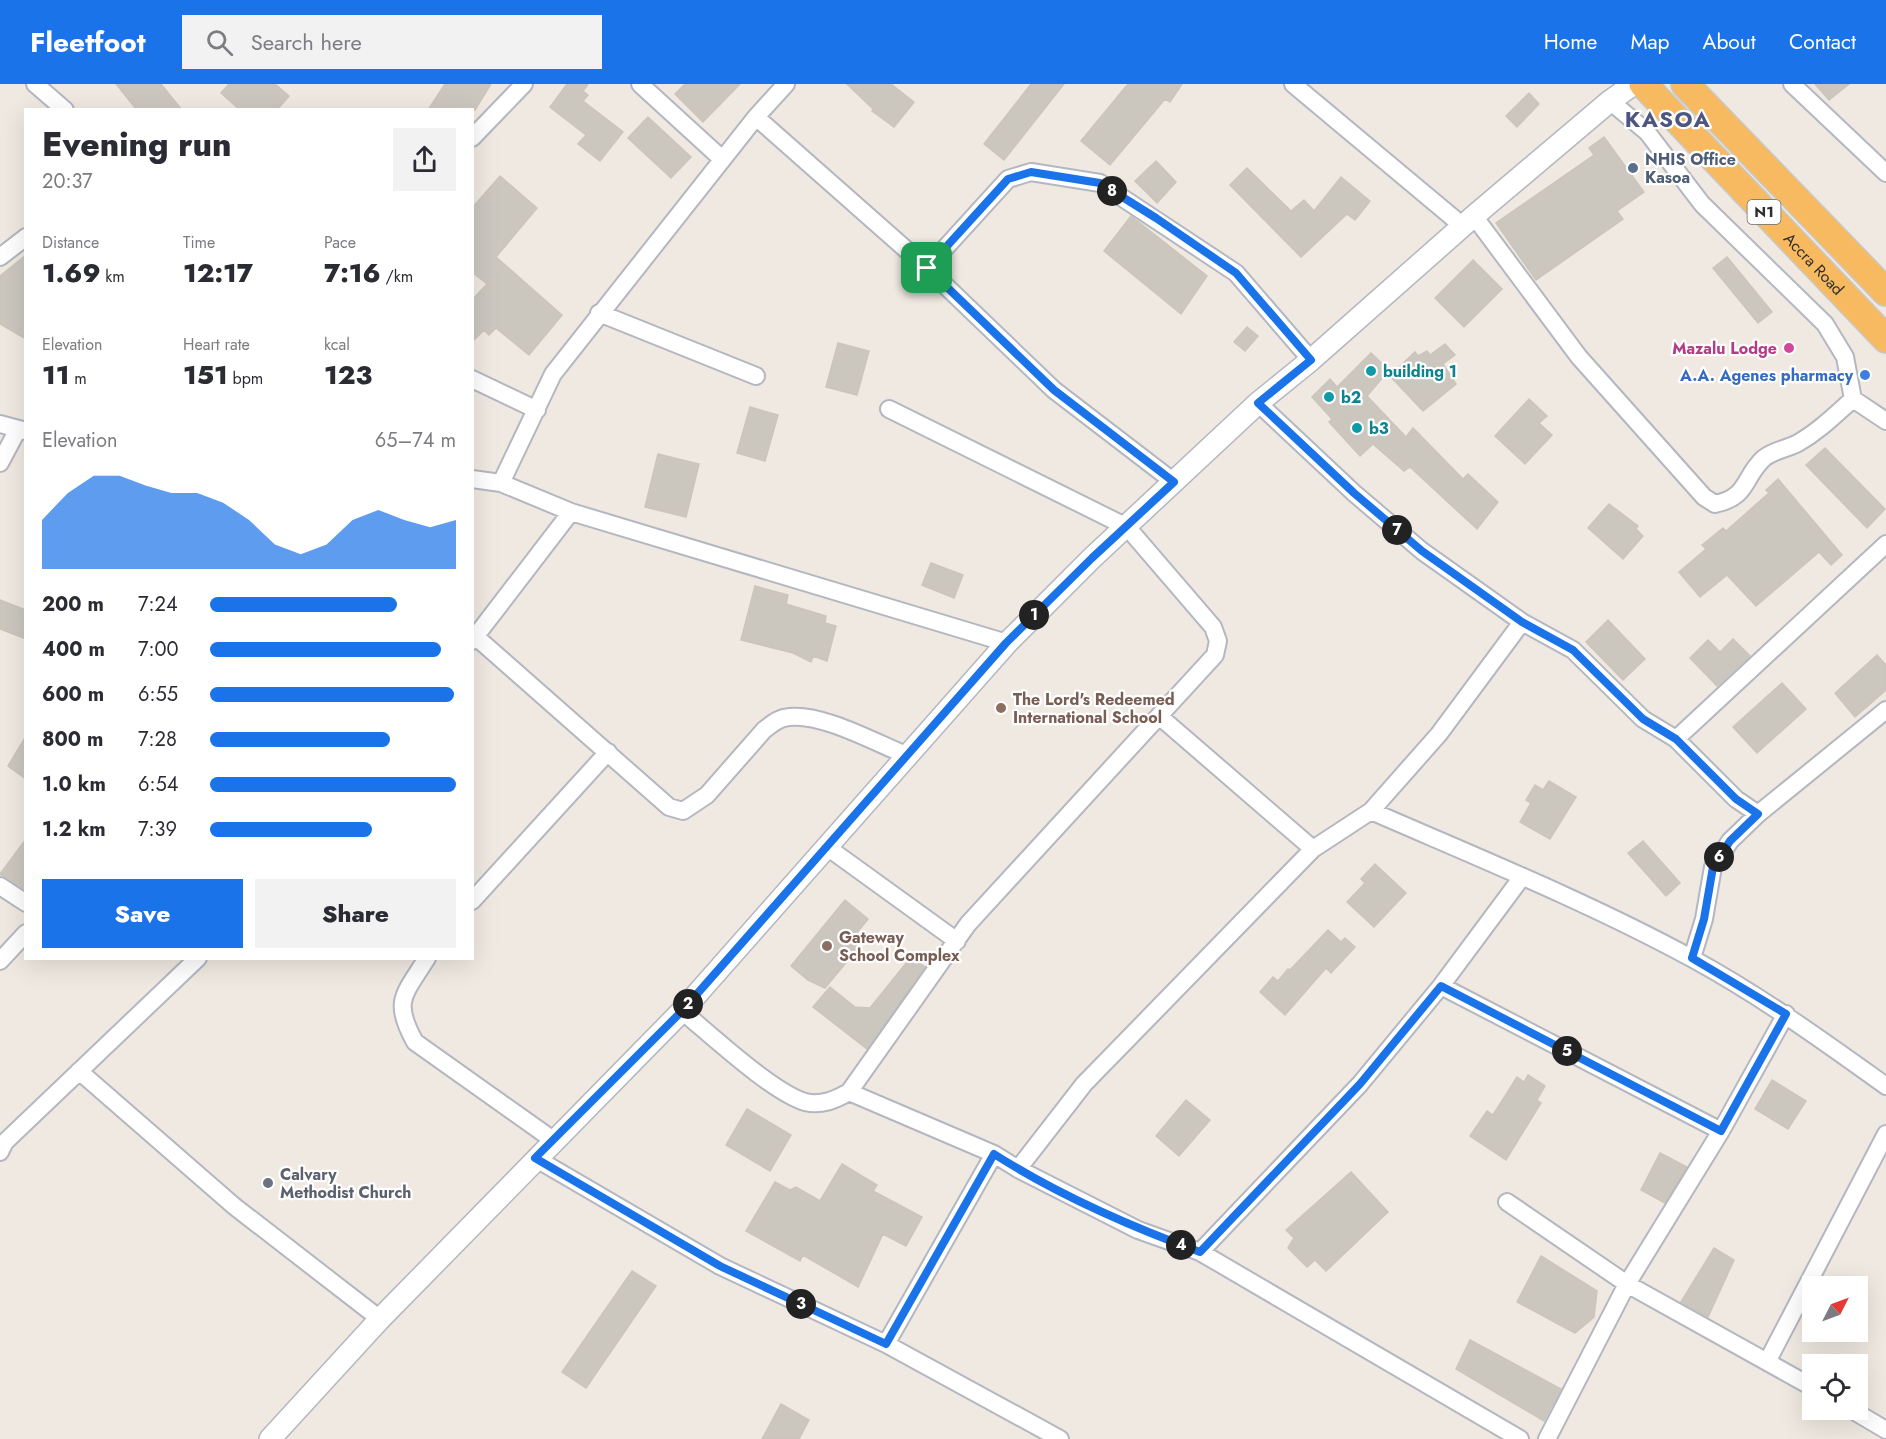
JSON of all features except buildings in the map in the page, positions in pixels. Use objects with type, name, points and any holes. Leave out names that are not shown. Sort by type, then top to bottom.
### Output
[{"type":"highway","name":"Accra Road","points":[[1643,84],[1886,339]]},
{"type":"highway","name":"Accra Road","points":[[1691,86],[1886,292]]},
{"type":"street","points":[[35,84],[63,108]]},
{"type":"street","points":[[640,84],[722,159]]},
{"type":"street","points":[[501,483],[553,374],[722,159],[786,84]]},
{"type":"street","points":[[1293,84],[1469,221],[1579,357],[1704,496],[1715,504],[1738,496],[1762,459],[1796,444],[1821,428],[1853,399]]},
{"type":"street","points":[[270,1439],[380,1319],[535,1158],[682,1011],[1006,643],[1092,558],[1258,403],[1311,360],[1610,101],[1634,84]]},
{"type":"street","points":[[1792,84],[1886,173]]},
{"type":"street","points":[[474,136],[522,85]]},
{"type":"street","points":[[1610,101],[1647,132],[1702,204],[1824,324],[1845,357],[1853,399],[1886,421]]},
{"type":"street","points":[[756,117],[927,268],[1054,390],[1174,482]]},
{"type":"street","points":[[927,268],[1008,179],[1031,172],[1100,183],[1236,273],[1311,360]]},
{"type":"street","points":[[0,257],[24,239]]},
{"type":"street","points":[[599,314],[756,376]]},
{"type":"street","points":[[474,380],[537,410]]},
{"type":"street","points":[[1258,403],[1354,493],[1422,551],[1522,622],[1573,650],[1643,719],[1676,739],[1736,799],[1758,814]]},
{"type":"street","points":[[682,1011],[779,1089],[806,1102],[832,1102],[849,1092],[968,924],[1215,655],[1218,641],[1213,627],[1127,527],[889,409]]},
{"type":"street","points":[[0,424],[21,431],[0,463]]},
{"type":"street","points":[[474,479],[501,483],[571,512],[1006,643]]},
{"type":"street","points":[[571,512],[474,639],[608,752],[669,807],[683,811],[707,795],[764,730],[775,721],[788,717],[813,718],[906,755]]},
{"type":"street","points":[[1676,739],[1886,544]]},
{"type":"street","points":[[1018,1169],[1084,1084],[1313,849],[1371,811],[1440,734],[1522,622]]},
{"type":"street","points":[[1692,958],[1704,919],[1713,867],[1730,841],[1758,814],[1886,710]]},
{"type":"street","points":[[1159,716],[1313,849]]},
{"type":"street","points":[[474,899],[608,752]]},
{"type":"street","points":[[1371,811],[1522,877],[1692,958],[1786,1014],[1886,1086]]},
{"type":"street","points":[[827,847],[957,941]]},
{"type":"street","points":[[1200,1252],[1360,1084],[1441,986],[1522,877]]},
{"type":"street","points":[[0,886],[24,902]]},
{"type":"street","points":[[0,961],[24,935]]},
{"type":"street","points":[[2,1144],[196,960]]},
{"type":"street","points":[[426,960],[402,998],[403,1020],[415,1042],[553,1140]]},
{"type":"street","points":[[1441,986],[1721,1131]]},
{"type":"street","points":[[1547,1439],[1627,1284],[1721,1131],[1786,1014]]},
{"type":"street","points":[[79,1071],[234,1206],[380,1319]]},
{"type":"street","points":[[849,1092],[994,1154],[1018,1169],[1138,1230],[1200,1252],[1520,1439]]},
{"type":"street","points":[[1767,1362],[1886,1134]]},
{"type":"street","points":[[886,1344],[994,1154]]},
{"type":"street","points":[[535,1158],[720,1266],[886,1344],[1060,1439]]},
{"type":"street","points":[[1508,1202],[1627,1284],[1802,1382]]},
{"type":"street","points":[[1868,1419],[1886,1430]]},
{"type":"place","name":"NHIS Office Kasoa","points":[[1633,168]]},
{"type":"place","name":"Mazalu Lodge","points":[[1789,348]]},
{"type":"place","name":"building 1","points":[[1371,371]]},
{"type":"place","name":"A.A. Agenes pharmacy","points":[[1865,375]]},
{"type":"place","name":"b2","points":[[1329,397]]},
{"type":"place","name":"b3","points":[[1357,428]]},
{"type":"place","name":"The Lord's Redeemed International School","points":[[1001,708]]},
{"type":"place","name":"Gateway School Complex","points":[[827,946]]},
{"type":"place","name":"Calvary Methodist Church","points":[[268,1183]]},
{"type":"district","name":"KASOA","points":[[1668,119]]},
{"type":"route","points":[[1031,172],[1100,183],[1156,218],[1236,273],[1311,360],[1258,403],[1354,493],[1422,551],[1522,622],[1573,650],[1643,719],[1676,739],[1736,799],[1758,814],[1730,841],[1713,867],[1704,919],[1692,958],[1786,1014],[1721,1131],[1441,986],[1360,1084],[1200,1252],[1138,1230],[1018,1169],[994,1154],[886,1344],[720,1266],[535,1158],[682,1011],[1006,643],[1092,558],[1174,482],[1054,390],[927,268],[1008,179],[1031,172]]}]
